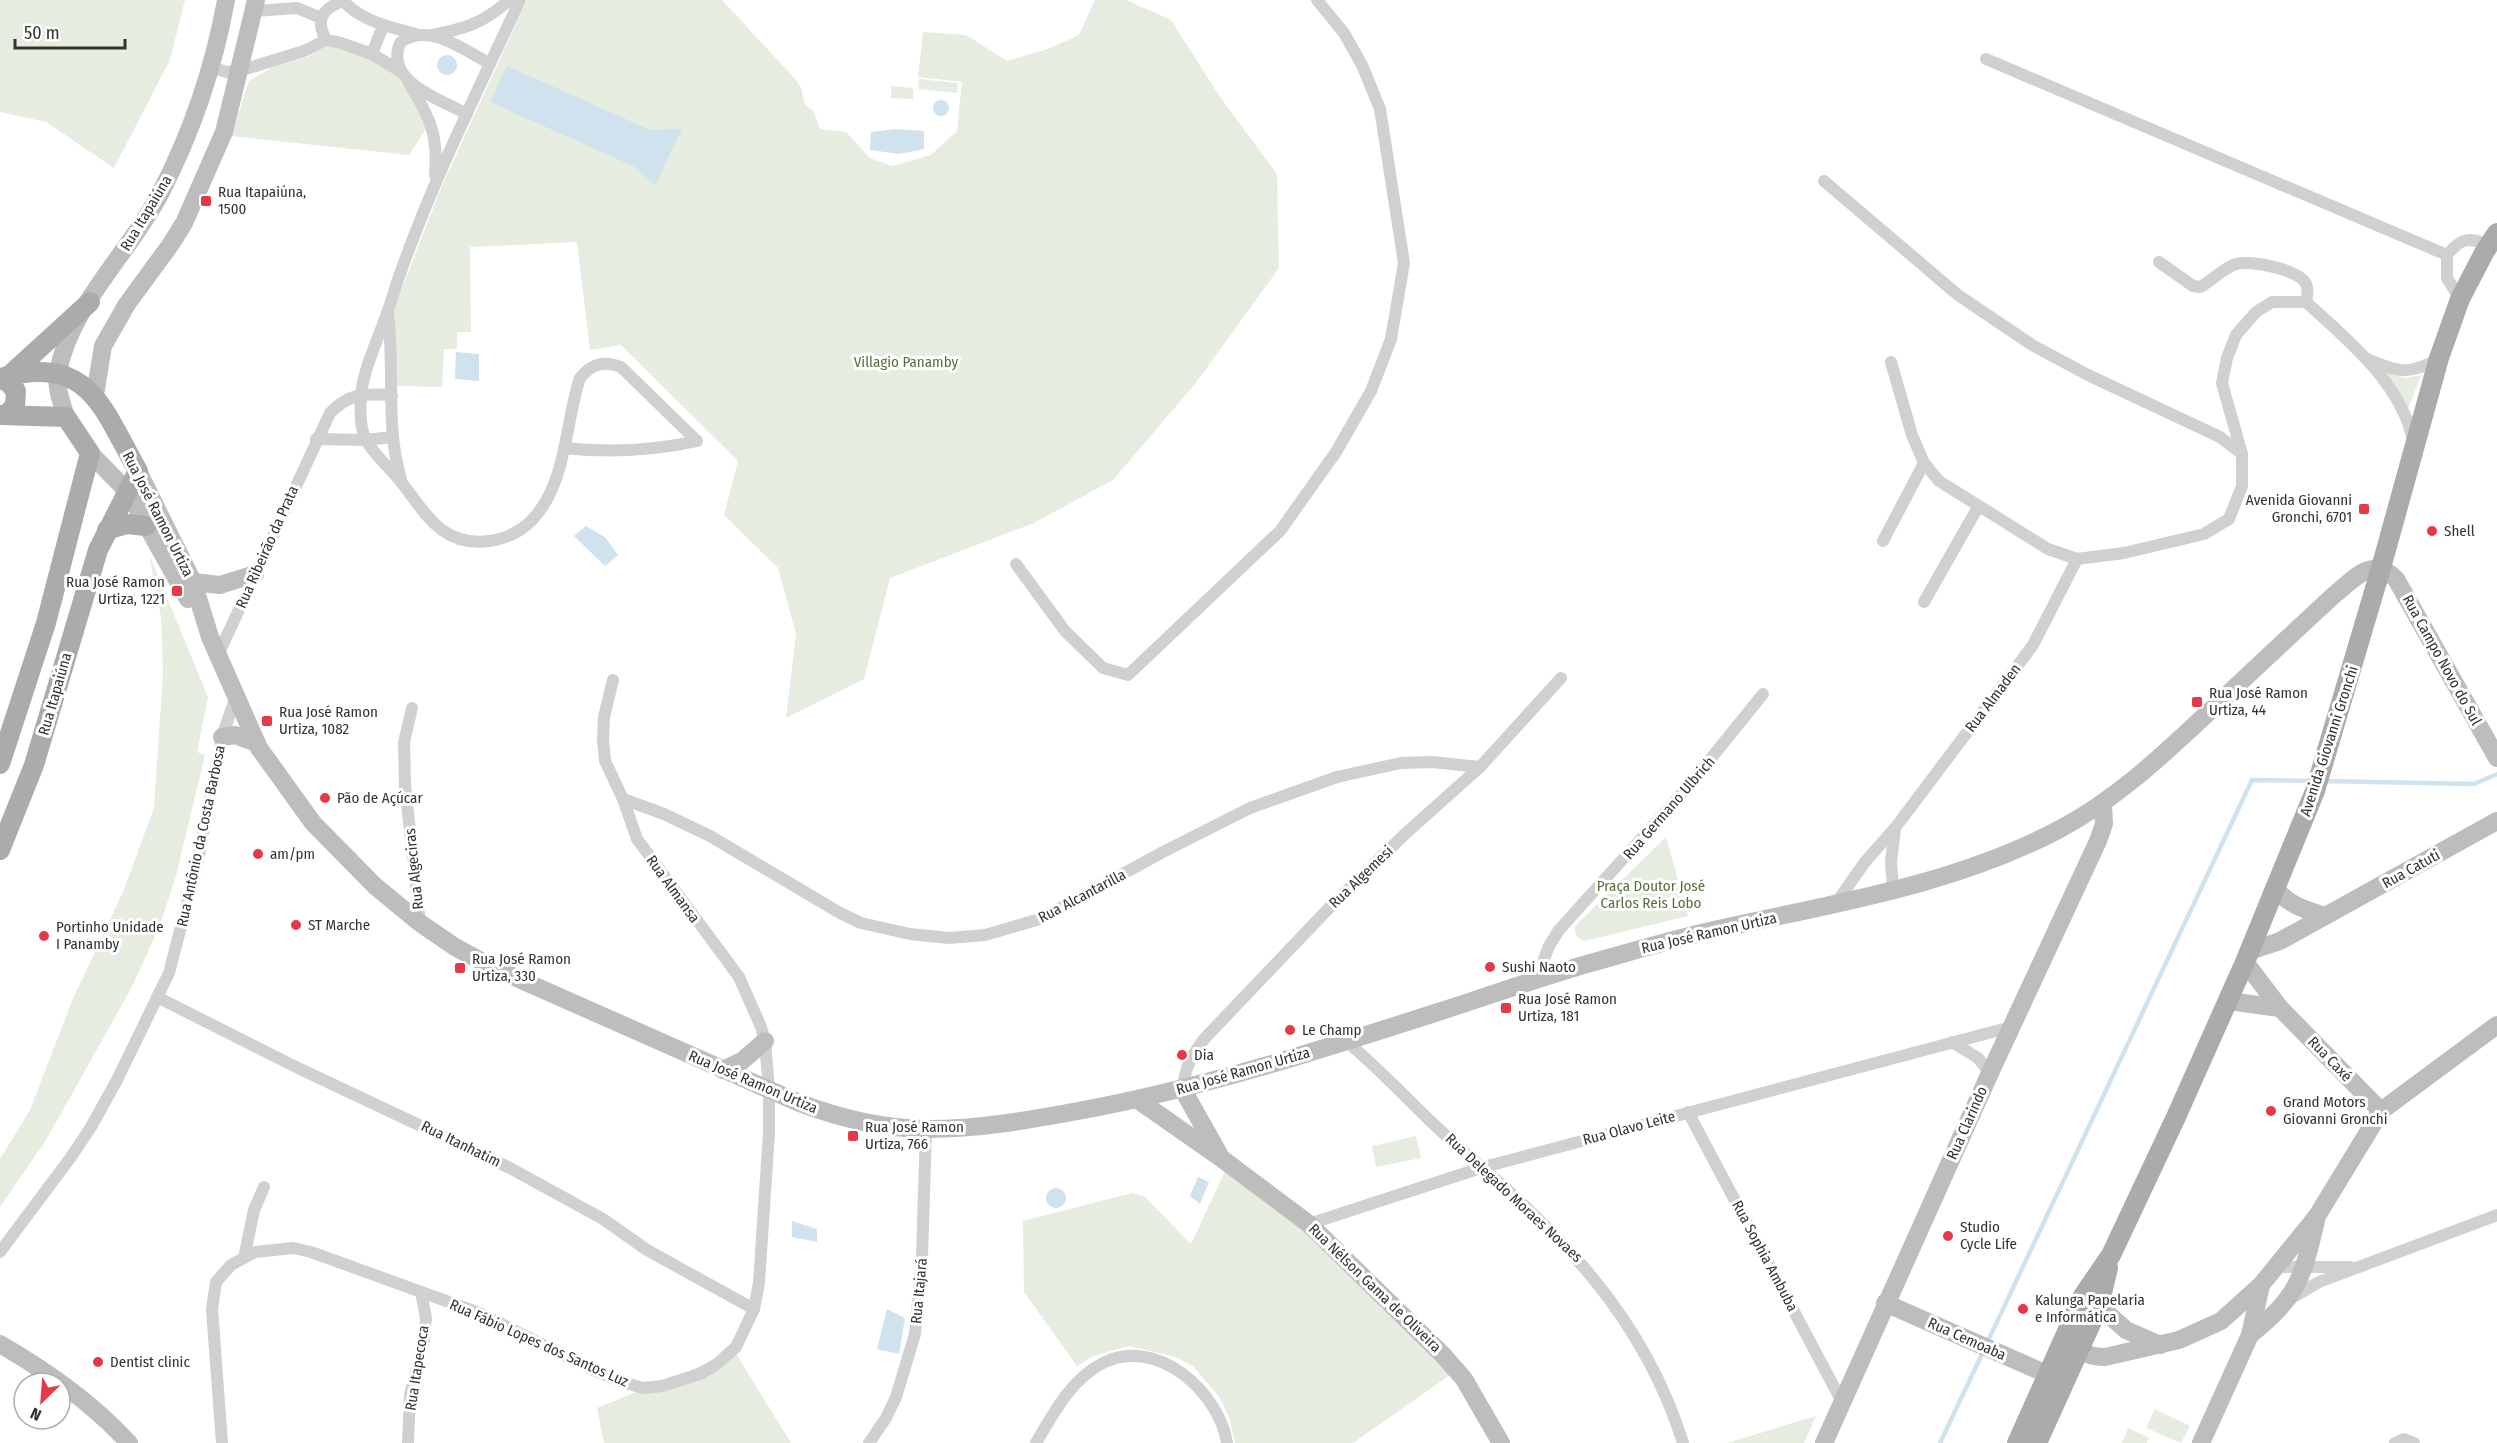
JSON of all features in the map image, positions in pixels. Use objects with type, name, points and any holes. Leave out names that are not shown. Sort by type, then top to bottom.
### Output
[{"type":"main road","name":"Rua Itapaiúna","points":[[66,417],[57,374],[66,346],[90,302],[158,197],[190,127],[220,36],[226,0]]},
{"type":"main road","points":[[94,395],[98,365],[112,326],[171,244],[196,199],[224,132],[255,5]]},
{"type":"main road","name":"Avenida Giovanni Gronchi","points":[[2037,1443],[2079,1349],[2091,1301],[2228,1001],[2315,791],[2381,568],[2439,358],[2460,299],[2494,242]]},
{"type":"main road","points":[[4,377],[90,302]]},
{"type":"main road","points":[[4,377],[33,372],[57,374],[76,380],[94,395]]},
{"type":"main road","points":[[3,415],[15,406],[16,391],[4,377]]},
{"type":"main road","name":"Rua José Ramon Urtiza","points":[[94,395],[138,471],[193,582],[210,637]]},
{"type":"main road","points":[[3,415],[66,417],[90,453]]},
{"type":"main road","name":"Rua Itapaiúna","points":[[0,764],[46,623],[90,453]]},
{"type":"main road","name":"Rua José Ramon Urtiza","points":[[90,453],[128,492],[210,637],[257,743],[313,823],[375,886],[420,923],[455,947],[494,968],[769,1090],[825,1112],[874,1124],[926,1129],[972,1127],[1029,1120],[1138,1101],[1183,1090],[1346,1041],[1588,963],[1720,928],[1833,906],[1893,890],[2012,852],[2063,828],[2131,783],[2163,756],[2334,595],[2367,569],[2381,568]]},
{"type":"main road","name":"Rua Itapaiúna","points":[[0,850],[34,765],[98,550],[138,471]]},
{"type":"main road","points":[[108,530],[127,524],[146,526]]},
{"type":"main road","name":"Rua Campo Novo do Sul","points":[[2381,568],[2396,579],[2497,758]]},
{"type":"main road","points":[[193,582],[220,585],[255,574]]},
{"type":"main road","points":[[46,623],[54,617],[64,616],[76,623]]},
{"type":"main road","points":[[222,736],[235,735],[257,743]]},
{"type":"main road","name":"Rua Clarindo","points":[[1824,1443],[1841,1400],[1990,1072],[2098,841],[2104,824],[2103,803]]},
{"type":"main road","name":"Rua Catuti","points":[[2247,956],[2280,941],[2497,821]]},
{"type":"main road","points":[[2276,889],[2286,901],[2325,916]]},
{"type":"main road","name":"Rua Caxé","points":[[2247,956],[2280,1008],[2381,1111]]},
{"type":"main road","points":[[2228,1001],[2280,1008]]},
{"type":"main road","points":[[2068,1330],[2070,1342],[2079,1349],[2093,1357],[2105,1357],[2179,1340],[2221,1321],[2261,1285],[2317,1216],[2381,1111],[2497,1025]]},
{"type":"main road","points":[[723,1070],[742,1061],[765,1041]]},
{"type":"main road","name":"Rua Nélson Gama de Oliveira","points":[[1183,1090],[1221,1158]]},
{"type":"main road","name":"Rua Nélson Gama de Oliveira","points":[[1138,1101],[1221,1158],[1310,1224],[1443,1355],[1464,1379],[1501,1443]]},
{"type":"main road","points":[[2221,1321],[2252,1327],[2273,1316],[2287,1302],[2305,1268],[2317,1216]]},
{"type":"main road","points":[[2201,1443],[2252,1327],[2261,1285]]},
{"type":"main road","points":[[2091,1301],[2126,1330],[2160,1345]]},
{"type":"main road","name":"Avenida Giovanni Gronchi","points":[[2017,1443],[2068,1330],[2091,1301]]},
{"type":"main road","name":"Rua Cemoaba","points":[[1885,1303],[2049,1375]]},
{"type":"main road","points":[[0,1344],[74,1391],[107,1419],[129,1443]]},
{"type":"street","points":[[326,40],[321,30],[321,18],[330,6],[343,1],[357,14],[383,26],[429,35],[459,30],[484,20],[508,0]]},
{"type":"street","points":[[520,0],[434,188],[400,273],[370,358],[361,394],[362,425],[366,440],[421,510],[442,530],[460,538],[482,542],[500,540],[519,531],[534,518],[549,496],[564,448],[580,378],[587,369],[600,363],[612,363],[621,367],[697,441],[639,451],[605,452],[564,448]]},
{"type":"street","points":[[1016,564],[1065,631],[1103,668],[1128,675],[1280,531],[1336,452],[1371,391],[1391,339],[1404,262],[1380,109],[1362,65],[1344,33],[1317,0]]},
{"type":"street","points":[[255,5],[284,4],[321,18]]},
{"type":"street","points":[[372,54],[383,26]]},
{"type":"street","points":[[399,71],[395,58],[400,43],[416,34]]},
{"type":"street","points":[[429,35],[452,43],[490,64]]},
{"type":"street","points":[[210,67],[227,72],[239,71],[304,51],[326,40],[372,54],[399,71],[427,112],[438,150],[434,188]]},
{"type":"street","points":[[1986,59],[2447,255]]},
{"type":"street","points":[[408,82],[467,114]]},
{"type":"street","points":[[1824,182],[1958,295],[2032,345],[2088,375],[2220,437],[2242,454]]},
{"type":"street","points":[[2460,299],[2447,278],[2447,255],[2458,242],[2464,240],[2494,242]]},
{"type":"street","points":[[2159,262],[2193,286],[2200,287],[2233,265],[2248,262],[2269,266],[2290,273],[2306,282],[2308,292],[2306,302]]},
{"type":"street","points":[[1891,362],[1912,435],[1924,462],[1938,481],[2048,549],[2077,559],[2124,553],[2204,534],[2229,519],[2242,486],[2242,454],[2222,383],[2227,358],[2236,335],[2256,312],[2272,302],[2306,302],[2367,358],[2408,417],[2414,445]]},
{"type":"street","points":[[387,313],[392,352],[392,437],[402,483]]},
{"type":"street","points":[[2367,358],[2391,369],[2409,372],[2439,358]]},
{"type":"street","points":[[361,394],[392,395]]},
{"type":"street","name":"Rua Ribeirão da Prata","points":[[218,655],[330,413],[344,399],[361,394]]},
{"type":"street","points":[[316,439],[366,440],[392,437]]},
{"type":"street","points":[[1883,541],[1924,462]]},
{"type":"street","points":[[1924,602],[1978,507]]},
{"type":"street","name":"Rua Almaden","points":[[1833,906],[1864,862],[1895,828],[2033,645],[2077,559]]},
{"type":"street","name":"Rua Algemesi","points":[[1183,1090],[1183,1078],[1189,1059],[1205,1038],[1330,907],[1405,834],[1480,767],[1561,678]]},
{"type":"street","name":"Rua Almansa","points":[[613,680],[604,717],[604,761],[623,799],[637,839],[739,977],[758,1017],[765,1041],[769,1090]]},
{"type":"street","name":"Rua Germano Ulbrich","points":[[1536,980],[1549,946],[1559,930],[1687,788],[1763,694]]},
{"type":"street","name":"Rua Antônio da Costa Barbosa","points":[[0,1252],[91,1127],[117,1080],[169,973],[190,897],[222,736],[236,696]]},
{"type":"street","name":"Rua Algeciras","points":[[412,708],[405,742],[405,786],[420,923]]},
{"type":"street","name":"Rua Alcantarilla","points":[[623,799],[664,814],[710,836],[840,913],[861,923],[910,934],[948,938],[985,935],[1040,919],[1234,816],[1337,777],[1401,763],[1432,762],[1480,767]]},
{"type":"street","points":[[1893,890],[1891,861],[1895,828]]},
{"type":"street","name":"Rua Itanhatim","points":[[157,997],[298,1068],[510,1168],[603,1219],[646,1250],[754,1309]]},
{"type":"street","name":"Rua Olavo Leite","points":[[1310,1224],[1484,1167],[2011,1027]]},
{"type":"street","name":"Rua Delegado Moraes Novaes","points":[[1346,1041],[1378,1067],[1461,1149],[1484,1167],[1570,1250],[1604,1290],[1655,1371],[1683,1443]]},
{"type":"street","points":[[1952,1042],[1978,1058],[1990,1072]]},
{"type":"street","name":"Rua Fábio Lopes dos Santos Luz","points":[[222,1443],[212,1309],[213,1291],[224,1271],[255,1251],[302,1249],[482,1314],[591,1370],[643,1388],[662,1386],[686,1379],[717,1365],[736,1347],[754,1309],[761,1251],[769,1090]]},
{"type":"street","name":"Rua Sophia Ambuba","points":[[1688,1112],[1841,1400]]},
{"type":"street","name":"Rua Itajará","points":[[869,1443],[886,1418],[896,1397],[915,1334],[922,1256],[926,1129]]},
{"type":"street","points":[[244,1258],[254,1210],[264,1187]]},
{"type":"street","points":[[2287,1302],[2319,1282],[2497,1215]]},
{"type":"street","points":[[2276,1267],[2360,1267]]},
{"type":"street","name":"Rua Itapecoca","points":[[408,1443],[410,1395],[424,1340],[426,1318],[422,1292]]},
{"type":"street","points":[[1036,1443],[1053,1414],[1081,1379],[1103,1363],[1122,1357],[1161,1362],[1195,1384],[1209,1398],[1219,1414],[1227,1443]]},
{"type":"street","points":[[2395,1443],[2404,1439],[2414,1443]]},
{"type":"green space","points":[[0,0],[185,0],[170,60],[114,168],[46,122],[0,112]]},
{"type":"green space","name":"Villagio Panamby","points":[[527,0],[722,0],[797,81],[802,90],[804,103],[814,112],[820,129],[846,132],[870,158],[892,166],[931,155],[957,131],[962,82],[918,77],[923,32],[966,35],[1007,61],[1048,49],[1079,35],[1095,0],[1126,0],[1171,20],[1220,97],[1277,174],[1279,268],[1195,384],[1113,480],[1034,523],[890,578],[864,679],[786,718],[796,634],[778,568],[724,515],[738,461],[621,345],[590,350],[577,242],[470,247],[471,332],[457,332],[457,349],[444,349],[442,387],[397,386],[393,311],[441,188]]},
{"type":"green space","points":[[327,46],[378,62],[396,73],[403,81],[427,127],[409,155],[231,136],[249,81],[273,67],[307,57]]},
{"type":"green space","points":[[919,79],[958,83],[957,93],[918,89]]},
{"type":"green space","points":[[891,86],[913,88],[913,99],[891,98]]},
{"type":"green space","points":[[2383,370],[2405,378],[2421,375],[2408,409]]},
{"type":"green space","points":[[149,554],[208,697],[197,752],[205,755],[176,876],[160,925],[131,989],[46,1140],[0,1207],[0,1159],[30,1110],[72,1001],[123,892],[154,808],[163,673],[161,617]]},
{"type":"green space","name":"Praça Doutor José Carlos Reis Lobo","points":[[1666,837],[1688,916],[1585,941],[1577,937],[1574,928],[1580,921]]},
{"type":"green space","points":[[1416,1136],[1421,1158],[1376,1167],[1372,1146]]},
{"type":"green space","points":[[1227,1167],[1293,1218],[1453,1373],[1353,1443],[1235,1443],[1229,1417],[1220,1398],[1193,1366],[1175,1357],[1129,1346],[1093,1356],[1077,1366],[1024,1292],[1023,1221],[1132,1193],[1145,1197],[1191,1244]]},
{"type":"green space","points":[[735,1352],[791,1443],[604,1443],[597,1408]]},
{"type":"green space","points":[[2155,1409],[2190,1426],[2181,1443],[2146,1428]]},
{"type":"green space","points":[[1816,1416],[1804,1443],[1727,1443]]},
{"type":"green space","points":[[2128,1428],[2149,1438],[2147,1443],[2122,1443]]},
{"type":"water","points":[[443,55],[451,55],[457,61],[457,69],[451,75],[443,75],[437,69],[437,61]]},
{"type":"water","points":[[507,66],[650,130],[682,129],[655,185],[633,166],[490,102]]},
{"type":"water","points":[[941,100],[947,102],[949,108],[947,114],[941,116],[935,114],[933,108],[935,102]]},
{"type":"water","points":[[896,129],[924,131],[924,149],[899,154],[870,150],[871,132]]},
{"type":"water","points":[[456,352],[479,354],[479,381],[455,379]]},
{"type":"water","points":[[586,526],[605,537],[618,555],[605,566],[574,536]]},
{"type":"water","points":[[1198,1177],[1209,1182],[1200,1204],[1190,1196]]},
{"type":"water","points":[[1056,1188],[1063,1191],[1066,1198],[1063,1205],[1056,1208],[1049,1205],[1046,1198],[1049,1191]]},
{"type":"water","points":[[792,1221],[817,1229],[817,1242],[792,1237]]},
{"type":"water","points":[[887,1309],[905,1318],[899,1354],[877,1349]]},
{"type":"waterway","points":[[2323,781],[2474,784],[2497,774]]},
{"type":"waterway","points":[[1987,1343],[2252,780],[2314,781]]},
{"type":"waterway","points":[[1940,1443],[1984,1350]]},
{"type":"place","name":"Rua Itapaiúna, 1500","points":[[206,201]]},
{"type":"place","name":"Avenida Giovanni Gronchi, 6701","points":[[2364,509]]},
{"type":"place","name":"Shell","points":[[2432,531]]},
{"type":"place","name":"Rua José Ramon Urtiza, 1221","points":[[177,591]]},
{"type":"place","name":"Rua José Ramon Urtiza, 44","points":[[2197,702]]},
{"type":"place","name":"Rua José Ramon Urtiza, 1082","points":[[267,721]]},
{"type":"place","name":"Pão de Açúcar","points":[[325,798]]},
{"type":"place","name":"am/pm","points":[[258,854]]},
{"type":"place","name":"ST Marche","points":[[296,925]]},
{"type":"place","name":"Portinho Unidade I Panamby","points":[[44,936]]},
{"type":"place","name":"Sushi Naoto","points":[[1490,967]]},
{"type":"place","name":"Rua José Ramon Urtiza, 330","points":[[460,968]]},
{"type":"place","name":"Rua José Ramon Urtiza, 181","points":[[1506,1008]]},
{"type":"place","name":"Le Champ","points":[[1290,1030]]},
{"type":"place","name":"Dia","points":[[1182,1055]]},
{"type":"place","name":"Grand Motors Giovanni Gronchi","points":[[2271,1111]]},
{"type":"place","name":"Rua José Ramon Urtiza, 766","points":[[853,1136]]},
{"type":"place","name":"Studio Cycle Life","points":[[1948,1236]]},
{"type":"place","name":"Kalunga Papelaria e Informática","points":[[2023,1309]]},
{"type":"place","name":"Dentist clinic","points":[[98,1362]]}]
